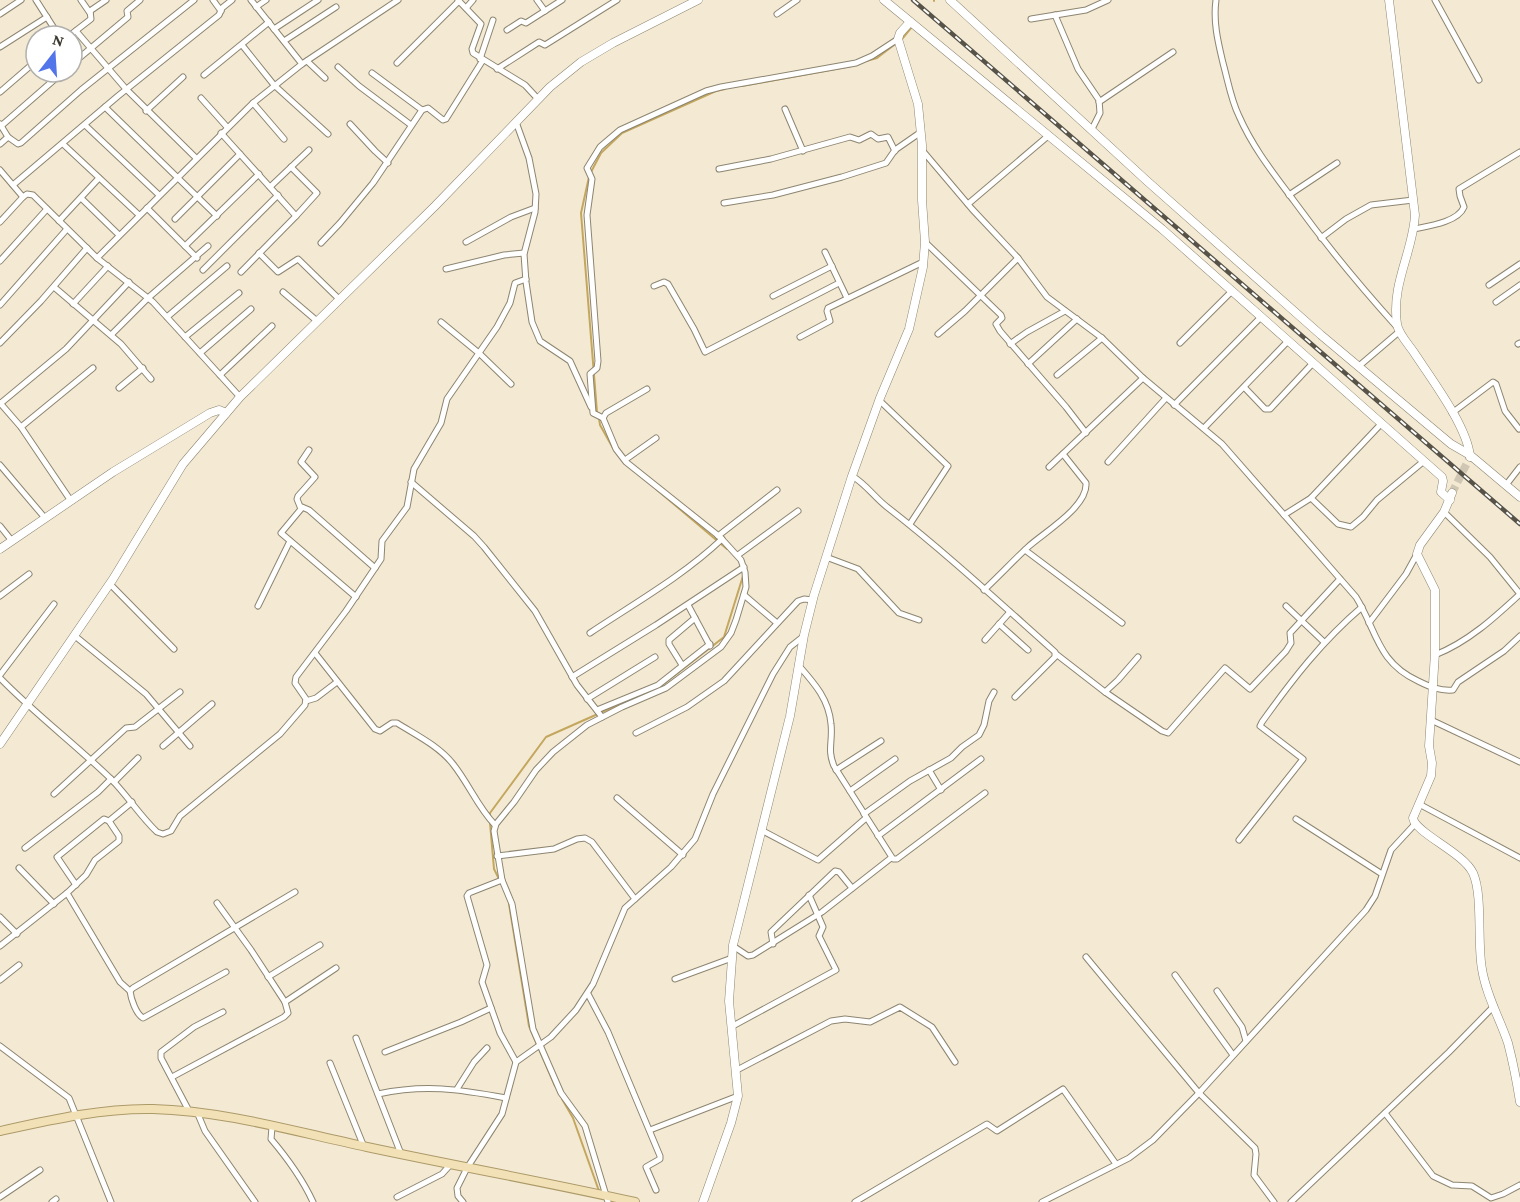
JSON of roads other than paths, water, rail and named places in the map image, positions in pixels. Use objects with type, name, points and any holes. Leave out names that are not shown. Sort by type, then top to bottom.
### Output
[{"type":"main road","points":[[0,1131],[77,1115],[150,1109],[193,1111],[306,1132],[364,1147],[634,1202]]},
{"type":"street","points":[[0,14],[21,0]]},
{"type":"street","points":[[36,0],[51,24]]},
{"type":"street","points":[[81,0],[90,13],[91,21],[84,26]]},
{"type":"street","points":[[90,13],[106,0]]},
{"type":"street","points":[[84,54],[128,17],[127,10],[140,0]]},
{"type":"street","points":[[49,84],[0,125],[8,137],[18,144],[194,0]]},
{"type":"street","points":[[213,0],[220,11]]},
{"type":"street","points":[[14,185],[126,89],[219,15],[220,11],[232,0]]},
{"type":"street","points":[[251,0],[284,41],[305,63],[325,78]]},
{"type":"street","points":[[256,6],[266,0]]},
{"type":"street","points":[[274,29],[318,0]]},
{"type":"street","points":[[97,258],[227,127],[274,85],[398,0]]},
{"type":"street","points":[[397,63],[459,0],[481,24],[472,53],[525,85],[538,99]]},
{"type":"street","points":[[466,8],[473,0]]},
{"type":"street","points":[[537,0],[544,11]]},
{"type":"street","points":[[507,30],[521,21],[526,23],[562,0]]},
{"type":"street","points":[[0,744],[110,584],[183,464],[240,397],[435,206],[549,87],[581,62],[613,43],[698,0]]},
{"type":"street","points":[[777,14],[797,0]]},
{"type":"street","points":[[884,0],[1162,229],[1442,477],[1441,492],[1451,496],[1444,512],[1420,544],[1417,554],[1399,584],[1369,623]]},
{"type":"street","points":[[950,0],[1155,188],[1359,366],[1451,444],[1520,497]]},
{"type":"street","points":[[1031,20],[1086,10],[1108,0]]},
{"type":"street","points":[[1216,0],[1216,28],[1235,106],[1260,156],[1352,278],[1398,329],[1452,413],[1463,435],[1470,457]]},
{"type":"street","points":[[1359,366],[1398,329],[1397,288],[1414,230],[1413,200],[1389,0]]},
{"type":"street","points":[[1434,0],[1479,80]]},
{"type":"street","points":[[497,69],[539,42],[545,45],[614,1]]},
{"type":"street","points":[[284,41],[336,7]]},
{"type":"street","points":[[1055,15],[1078,69],[1099,102],[1100,114],[1092,129]]},
{"type":"street","points":[[0,47],[47,17]]},
{"type":"street","points":[[321,243],[340,224],[388,162],[422,110],[428,108],[443,120],[446,119],[482,59],[493,20]]},
{"type":"street","points":[[204,75],[268,22]]},
{"type":"street","points":[[703,1202],[731,1123],[738,1096],[729,982],[733,946],[763,831],[800,667],[804,636],[852,476],[879,400],[909,329],[923,262],[926,242],[918,104],[898,39],[900,33],[910,22]]},
{"type":"street","points":[[592,409],[590,378],[595,368],[587,215],[590,175],[588,165],[596,152],[615,134],[706,91],[849,65],[872,56],[898,39]]},
{"type":"street","points":[[84,40],[146,111],[196,158]]},
{"type":"street","points":[[242,45],[274,85],[328,134]]},
{"type":"street","points":[[1099,102],[1173,52]]},
{"type":"street","points":[[338,67],[366,92],[411,125]]},
{"type":"street","points":[[0,93],[24,72]]},
{"type":"street","points":[[372,73],[422,110]]},
{"type":"street","points":[[146,111],[183,77]]},
{"type":"street","points":[[201,98],[227,127]]},
{"type":"street","points":[[253,103],[284,139]]},
{"type":"street","points":[[105,107],[217,216]]},
{"type":"street","points":[[785,109],[803,151]]},
{"type":"street","points":[[492,823],[514,802],[542,762],[600,714],[658,685],[682,665],[725,643],[731,633],[746,584],[738,555],[625,460],[616,449],[600,417],[593,414],[570,361],[545,345],[538,337],[532,322],[524,253],[535,208],[536,194],[529,158],[516,122]]},
{"type":"street","points":[[350,124],[388,162]]},
{"type":"street","points":[[85,125],[159,195]]},
{"type":"street","points":[[724,203],[765,197],[886,163],[895,151],[921,132]]},
{"type":"street","points":[[221,133],[296,216]]},
{"type":"street","points":[[719,169],[751,164],[853,137],[859,140],[871,134],[878,139],[888,137],[895,151]]},
{"type":"street","points":[[968,204],[1048,136]]},
{"type":"street","points":[[0,144],[8,137]]},
{"type":"street","points":[[63,144],[139,215]]},
{"type":"street","points":[[270,187],[309,150]]},
{"type":"street","points":[[922,150],[1018,258],[1044,293],[1102,338],[1143,378],[1222,444],[1362,607],[1376,640],[1395,667],[1411,678],[1433,688],[1453,690],[1458,682],[1504,651],[1520,636]]},
{"type":"street","points":[[1414,230],[1431,226],[1460,213],[1464,207],[1459,189],[1520,152]]},
{"type":"street","points":[[175,219],[240,154]]},
{"type":"street","points":[[1289,195],[1337,163]]},
{"type":"street","points":[[241,272],[317,193],[291,167]]},
{"type":"street","points":[[0,170],[23,197]]},
{"type":"street","points":[[185,246],[259,174]]},
{"type":"street","points":[[0,181],[5,176]]},
{"type":"street","points":[[59,221],[99,178]]},
{"type":"street","points":[[0,222],[23,197],[27,194],[33,195],[97,258],[148,298],[240,397]]},
{"type":"street","points":[[203,270],[278,195]]},
{"type":"street","points":[[81,198],[119,235]]},
{"type":"street","points":[[1321,238],[1346,219],[1371,205],[1413,200]]},
{"type":"street","points":[[147,208],[197,258]]},
{"type":"street","points":[[466,242],[511,217],[535,208]]},
{"type":"street","points":[[0,261],[46,209]]},
{"type":"street","points":[[0,305],[67,229]]},
{"type":"street","points":[[926,242],[1002,316],[996,325],[1086,434]]},
{"type":"street","points":[[111,335],[148,298],[197,258],[208,246]]},
{"type":"street","points":[[0,343],[54,287],[87,248]]},
{"type":"street","points":[[825,252],[847,298]]},
{"type":"street","points":[[259,253],[278,272],[298,259],[339,299]]},
{"type":"street","points":[[446,269],[504,255],[524,253]]},
{"type":"street","points":[[938,334],[1018,258]]},
{"type":"street","points":[[800,338],[830,321],[827,309],[923,262]]},
{"type":"street","points":[[1489,285],[1520,264]]},
{"type":"street","points":[[73,304],[108,266]]},
{"type":"street","points":[[773,296],[832,266]]},
{"type":"street","points":[[167,317],[227,267]]},
{"type":"street","points":[[306,702],[295,680],[356,597],[382,557],[382,541],[407,507],[415,466],[441,423],[449,396],[480,354],[507,310],[515,283],[526,279]]},
{"type":"street","points":[[71,501],[21,427],[0,403],[66,349],[129,282]]},
{"type":"street","points":[[654,286],[664,282],[668,284],[705,352],[839,283]]},
{"type":"street","points":[[1496,302],[1520,285]]},
{"type":"street","points":[[54,287],[111,335],[151,379]]},
{"type":"street","points":[[1180,344],[1232,291]]},
{"type":"street","points":[[284,292],[317,321]]},
{"type":"street","points":[[185,337],[239,293]]},
{"type":"street","points":[[200,353],[251,309]]},
{"type":"street","points":[[1010,344],[1065,311]]},
{"type":"street","points":[[1174,405],[1261,317]]},
{"type":"street","points":[[1028,364],[1077,319]]},
{"type":"street","points":[[441,322],[480,354],[511,384]]},
{"type":"street","points":[[220,375],[272,326]]},
{"type":"street","points":[[1057,375],[1102,338]]},
{"type":"street","points":[[1204,428],[1288,341]]},
{"type":"street","points":[[1244,387],[1265,409],[1270,409],[1312,363]]},
{"type":"street","points":[[21,427],[93,368]]},
{"type":"street","points":[[119,388],[143,369]]},
{"type":"street","points":[[1049,467],[1143,378]]},
{"type":"street","points":[[1452,413],[1493,382],[1496,384],[1505,411],[1519,429]]},
{"type":"street","points":[[600,417],[647,389]]},
{"type":"street","points":[[1108,462],[1166,398]]},
{"type":"street","points":[[879,400],[948,466],[910,524]]},
{"type":"street","points":[[0,549],[210,413],[219,410],[226,413]]},
{"type":"street","points":[[1284,515],[1311,498],[1381,424]]},
{"type":"street","points":[[625,460],[656,438]]},
{"type":"street","points":[[309,450],[301,462],[316,476],[297,498],[302,507],[309,510],[375,568]]},
{"type":"street","points":[[984,590],[1025,550],[1072,510],[1086,490],[1086,483],[1063,454]]},
{"type":"street","points":[[1311,498],[1338,524],[1351,527],[1377,500],[1424,461]]},
{"type":"street","points":[[0,465],[45,518]]},
{"type":"street","points":[[1506,485],[1520,467]]},
{"type":"street","points":[[852,476],[910,524],[1056,654],[1105,692],[1168,733],[1225,668],[1250,689],[1286,651],[1291,643],[1290,633],[1340,579]]},
{"type":"street","points":[[411,482],[484,547],[535,611],[572,677],[600,714]]},
{"type":"street","points":[[590,633],[675,576],[777,490]]},
{"type":"street","points":[[302,507],[281,531],[281,534],[356,597]]},
{"type":"street","points":[[738,555],[798,511]]},
{"type":"street","points":[[1435,655],[1450,649],[1480,629],[1520,594],[1490,557],[1444,512]]},
{"type":"street","points":[[0,526],[12,542]]},
{"type":"street","points":[[258,606],[290,541]]},
{"type":"street","points":[[1025,550],[1122,623]]},
{"type":"street","points":[[1417,554],[1435,590],[1435,655],[1431,720],[1431,776],[1413,818],[1415,825],[1452,850],[1472,871],[1476,882],[1481,966],[1508,1043],[1518,1081],[1520,1102]]},
{"type":"street","points":[[826,557],[858,569],[899,614],[919,620]]},
{"type":"street","points":[[572,677],[743,568]]},
{"type":"street","points":[[0,596],[29,574]]},
{"type":"street","points":[[110,584],[174,649]]},
{"type":"street","points":[[744,595],[777,623]]},
{"type":"street","points":[[636,733],[687,707],[724,681],[800,600],[813,600]]},
{"type":"street","points":[[54,604],[0,677],[27,707],[91,761],[132,802],[157,832],[163,834],[171,831],[180,816],[285,729],[306,702],[316,698],[337,681]]},
{"type":"street","points":[[688,604],[712,648]]},
{"type":"street","points":[[1286,606],[1324,642]]},
{"type":"street","points":[[1239,840],[1302,760],[1302,757],[1271,735],[1260,724],[1324,642],[1362,607]]},
{"type":"street","points":[[985,640],[1010,612]]},
{"type":"street","points":[[682,665],[669,644],[669,640],[695,618]]},
{"type":"street","points":[[999,624],[1028,650]]},
{"type":"street","points":[[75,636],[137,686],[159,708],[190,746]]},
{"type":"street","points":[[463,1202],[457,1190],[467,1168],[498,1121],[516,1062],[563,1023],[588,994],[625,908],[683,855],[699,831],[713,794],[773,674],[790,647],[804,636]]},
{"type":"street","points":[[600,714],[666,688],[712,648]]},
{"type":"street","points":[[315,653],[375,729],[380,730],[392,723],[397,723],[447,757],[460,774],[480,809],[492,823],[500,882],[512,904],[532,1027],[561,1093],[585,1125],[602,1196]]},
{"type":"street","points":[[1015,697],[1056,654]]},
{"type":"street","points":[[587,699],[655,657]]},
{"type":"street","points":[[1105,692],[1138,657]]},
{"type":"street","points":[[800,667],[825,700],[831,724],[829,753],[836,770],[891,858]]},
{"type":"street","points":[[54,794],[126,728],[135,727],[180,692]]},
{"type":"street","points":[[763,831],[818,860],[865,816],[902,786],[951,758],[979,735],[994,692]]},
{"type":"street","points":[[163,746],[212,704]]},
{"type":"street","points":[[1431,720],[1520,762]]},
{"type":"street","points":[[836,770],[880,741]]},
{"type":"street","points":[[25,848],[138,759]]},
{"type":"street","points":[[850,791],[895,759]]},
{"type":"street","points":[[878,836],[981,759]]},
{"type":"street","points":[[929,770],[941,790]]},
{"type":"street","points":[[733,946],[750,956],[773,944],[818,914],[891,858],[897,859],[985,793]]},
{"type":"street","points":[[617,798],[683,855]]},
{"type":"street","points":[[109,821],[132,802]]},
{"type":"street","points":[[1419,804],[1520,858]]},
{"type":"street","points":[[0,946],[67,893],[76,885],[95,860],[119,841],[119,836],[109,821],[104,819],[57,856],[76,885]]},
{"type":"street","points":[[1296,819],[1382,874]]},
{"type":"street","points":[[1042,1202],[1129,1158],[1153,1140],[1199,1094],[1306,979],[1366,910],[1375,896],[1391,850],[1415,825]]},
{"type":"street","points":[[497,856],[554,849],[585,838],[592,842],[635,899]]},
{"type":"street","points":[[19,868],[54,904]]},
{"type":"street","points":[[773,944],[771,932],[837,871],[852,888]]},
{"type":"street","points":[[500,882],[469,893],[467,896],[487,965],[482,980],[490,1008],[504,1042],[516,1062]]},
{"type":"street","points":[[130,991],[295,892]]},
{"type":"street","points":[[67,893],[120,982],[130,991],[139,1015],[143,1018],[226,972]]},
{"type":"street","points":[[731,1028],[836,970],[819,936],[823,928],[809,895]]},
{"type":"street","points":[[172,1077],[286,1015],[288,1011],[285,1002],[268,976],[217,903]]},
{"type":"street","points":[[0,917],[16,934]]},
{"type":"street","points":[[268,976],[320,945]]},
{"type":"street","points":[[1086,957],[1199,1094],[1254,1148],[1256,1154],[1254,1175],[1275,1202]]},
{"type":"street","points":[[675,979],[732,958]]},
{"type":"street","points":[[0,980],[19,966]]},
{"type":"street","points":[[285,1002],[336,968]]},
{"type":"street","points":[[1175,975],[1233,1055]]},
{"type":"street","points":[[1217,991],[1242,1027],[1246,1041]]},
{"type":"street","points":[[588,994],[608,1032],[661,1157],[646,1167],[656,1190]]},
{"type":"street","points":[[1291,1202],[1494,1006]]},
{"type":"street","points":[[737,1071],[831,1021],[842,1018],[870,1022],[900,1007],[930,1025],[956,1062]]},
{"type":"street","points":[[385,1052],[490,1008]]},
{"type":"street","points":[[223,1012],[194,1027],[162,1050],[161,1058],[205,1131],[255,1202]]},
{"type":"street","points":[[356,1038],[401,1154]]},
{"type":"street","points":[[0,1046],[66,1095],[77,1115],[111,1202]]},
{"type":"street","points":[[457,1089],[474,1062],[487,1048]]},
{"type":"street","points":[[330,1062],[364,1147]]},
{"type":"street","points":[[378,1094],[411,1088],[457,1089],[506,1098]]},
{"type":"street","points":[[855,1202],[987,1124],[997,1131],[1063,1089],[1116,1164]]},
{"type":"street","points":[[650,1130],[738,1096]]},
{"type":"street","points":[[1385,1113],[1433,1176],[1441,1181],[1452,1185],[1472,1186],[1491,1198],[1520,1185]]},
{"type":"street","points":[[272,1127],[271,1139],[299,1174],[313,1202]]},
{"type":"street","points":[[397,1197],[442,1174],[451,1164]]},
{"type":"street","points":[[1,1199],[40,1170]]},
{"type":"waterway","points":[[902,39],[911,28]]},
{"type":"waterway","points":[[866,61],[877,58],[894,45]]},
{"type":"waterway","points":[[742,86],[852,66]]},
{"type":"waterway","points":[[591,172],[601,153],[622,133],[725,89]]},
{"type":"waterway","points":[[589,177],[581,213],[597,412]]},
{"type":"waterway","points":[[599,418],[600,425],[614,450]]},
{"type":"waterway","points":[[656,489],[727,549]]},
{"type":"waterway","points":[[661,686],[724,637],[743,576]]},
{"type":"waterway","points":[[490,817],[490,813],[546,737],[645,693]]},
{"type":"waterway","points":[[490,823],[494,869],[499,879]]},
{"type":"waterway","points":[[509,904],[529,1026],[555,1086]]},
{"type":"waterway","points":[[562,1099],[573,1118],[599,1191]]},
{"type":"tunnel","points":[[1452,493],[1469,459]]},
{"type":"railway","points":[[913,0],[1520,524]]}]
